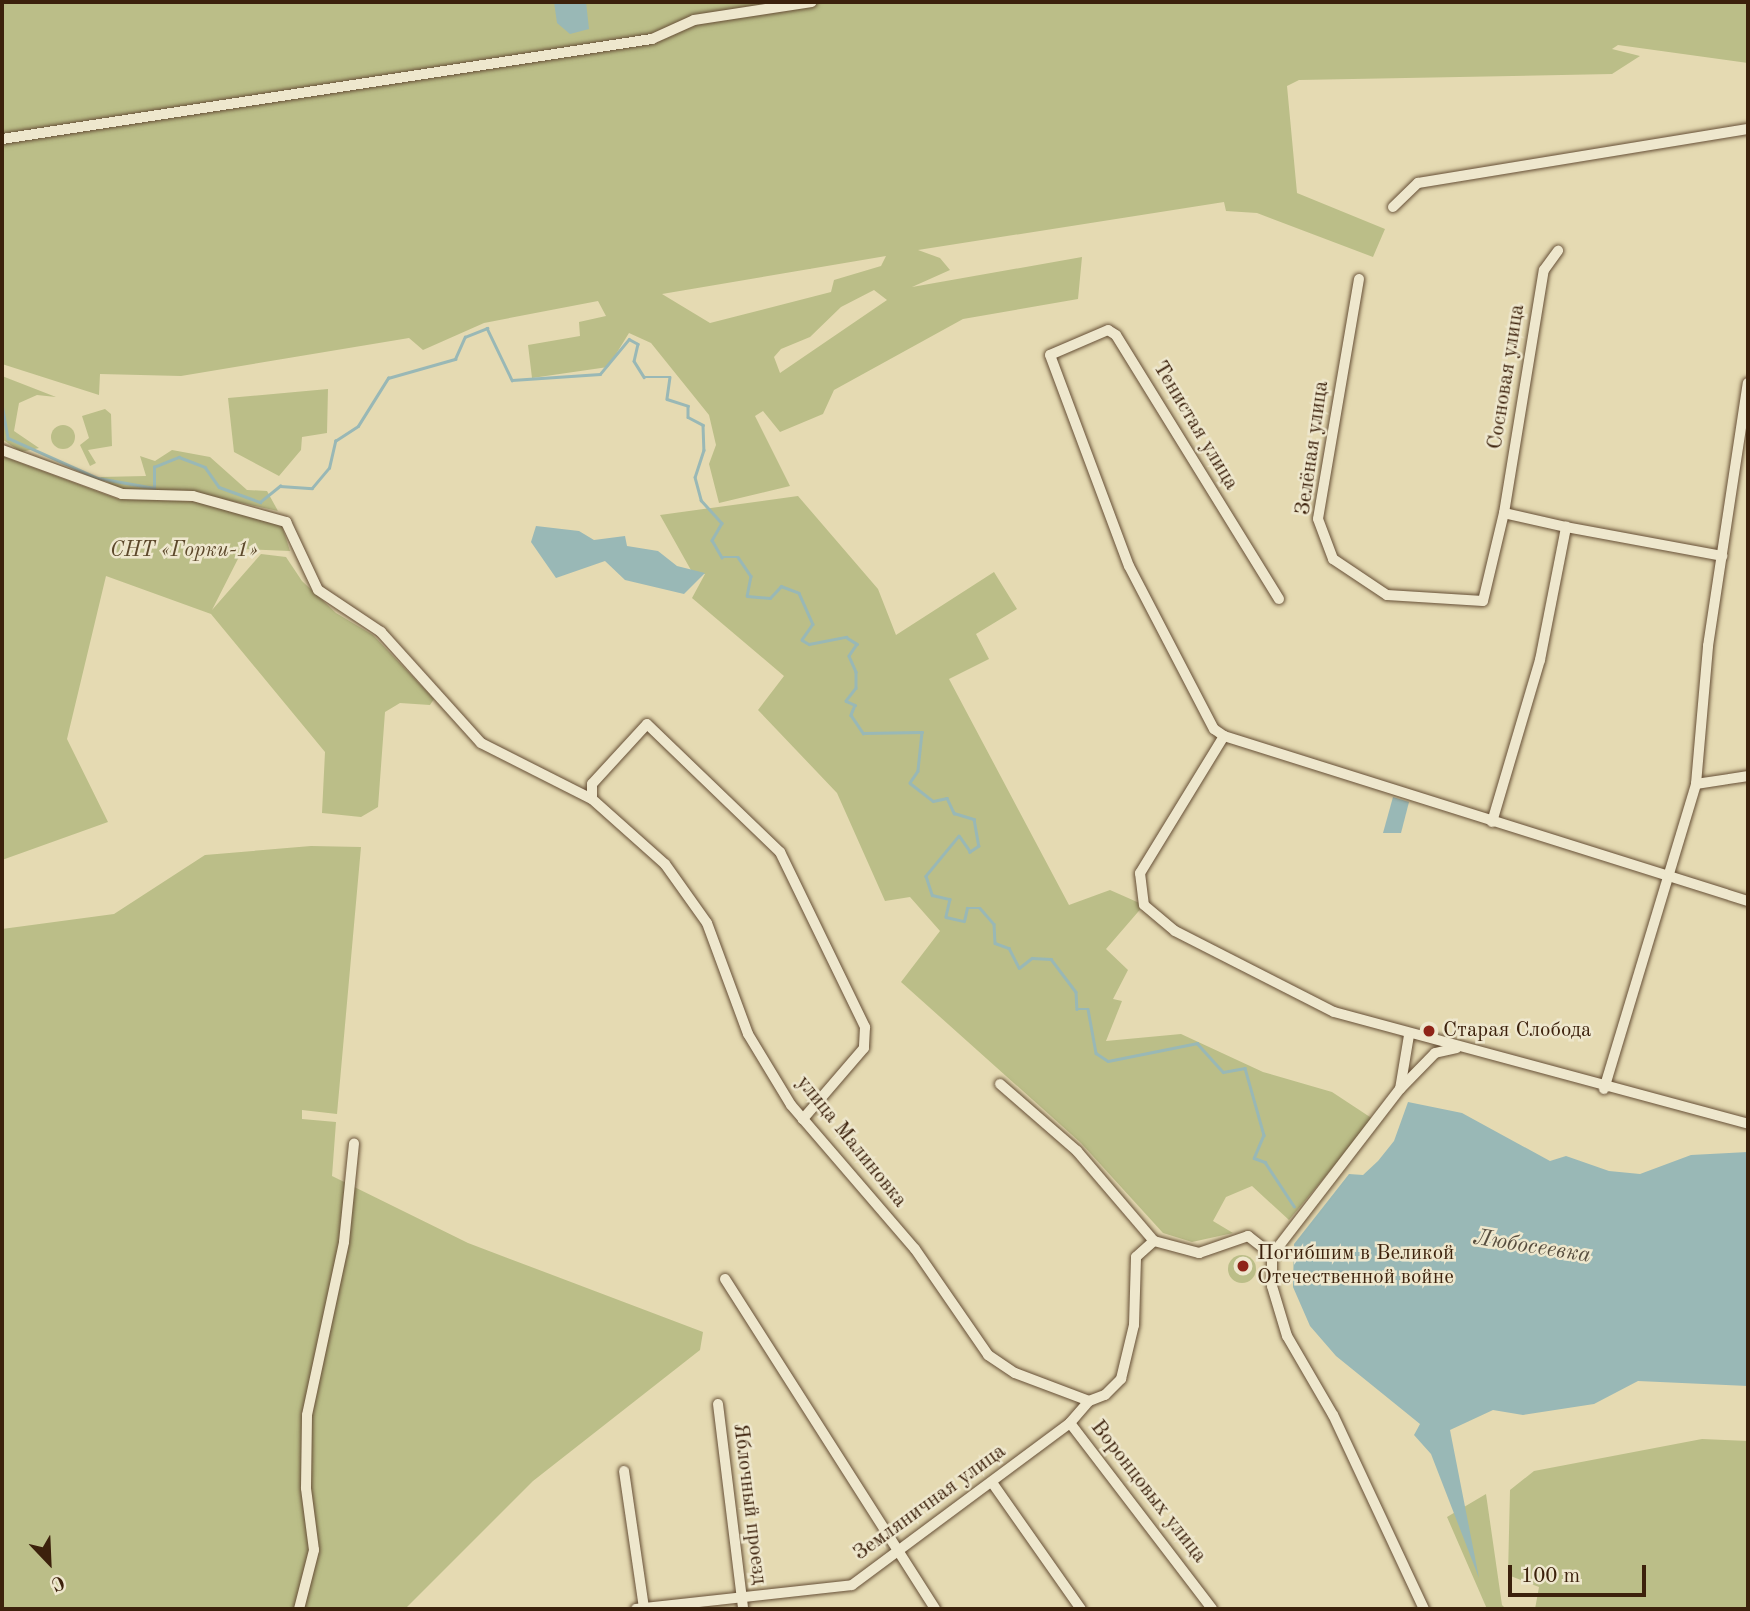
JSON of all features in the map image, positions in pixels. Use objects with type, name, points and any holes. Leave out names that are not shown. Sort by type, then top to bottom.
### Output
[{"type":"street","points":[[2,139],[652,38],[694,20],[812,2]]},
{"type":"street","points":[[1393,207],[1418,183],[1748,129]]},
{"type":"street","name":"Сосновая улица","points":[[1504,513],[1544,270],[1558,251]]},
{"type":"street","name":"Зелёная улица","points":[[1359,279],[1318,519],[1333,559],[1387,595],[1483,601],[1504,513]]},
{"type":"street","name":"Тенистая улица","points":[[1224,736],[1214,729],[1129,566],[1050,355],[1108,330],[1116,335],[1279,599]]},
{"type":"street","points":[[1604,1089],[1696,785],[1722,556],[1748,383]]},
{"type":"street","points":[[2,450],[122,494],[193,496],[286,522],[318,590],[381,632],[481,743],[592,799],[592,784],[647,724],[780,852],[865,1027],[864,1048],[803,1119]]},
{"type":"street","points":[[1504,513],[1722,556]]},
{"type":"street","points":[[1492,822],[1540,660],[1566,527]]},
{"type":"street","points":[[1748,901],[1224,736],[1140,873],[1144,905],[1175,931],[1334,1012],[1604,1089],[1748,1124]]},
{"type":"street","points":[[1696,785],[1748,776]]},
{"type":"street","name":"улица Малиновка","points":[[592,799],[613,823],[664,864],[707,923],[748,1034],[803,1119],[915,1249],[988,1355],[1015,1373],[1089,1401]]},
{"type":"street","points":[[1400,1089],[1409,1034]]},
{"type":"street","points":[[1433,1041],[1435,1053]]},
{"type":"street","points":[[1424,1609],[1333,1415],[1287,1335],[1272,1286],[1272,1255],[1400,1089],[1435,1053],[1457,1048]]},
{"type":"street","points":[[1000,1084],[1077,1151],[1154,1241],[1199,1254],[1248,1236],[1272,1255]]},
{"type":"street","points":[[299,1609],[314,1550],[306,1488],[307,1416],[344,1241],[354,1144]]},
{"type":"street","name":"Воронцовых улица","points":[[1154,1241],[1136,1257],[1133,1325],[1121,1379],[1089,1401],[1070,1423],[1212,1609]]},
{"type":"street","points":[[725,1279],[935,1609]]},
{"type":"street","name":"Яблочный проезд","points":[[718,1404],[743,1609]]},
{"type":"street","name":"Земляничная улица","points":[[640,1609],[852,1585],[898,1548],[993,1483],[1070,1423]]},
{"type":"street","points":[[624,1471],[640,1609]]},
{"type":"street","points":[[993,1483],[1081,1609]]},
{"type":"green space","points":[[2,2],[1748,2],[1748,63],[1618,45],[1612,49],[1640,56],[1612,74],[1299,80],[1287,86],[1297,193],[1385,229],[1373,257],[1257,213],[1226,211],[1224,202],[918,250],[940,258],[950,270],[912,287],[1082,257],[1078,299],[963,319],[834,390],[823,414],[780,432],[763,411],[755,416],[790,486],[719,503],[709,464],[716,445],[709,415],[651,343],[629,333],[608,367],[532,378],[528,345],[580,336],[579,322],[606,316],[598,301],[484,323],[423,350],[409,338],[181,376],[100,374],[99,395],[2,364]],"holes":[[[886,256],[881,266],[834,280],[831,292],[710,323],[662,294]],[[874,290],[887,300],[780,373],[774,357],[781,349],[810,337],[841,307]]]},
{"type":"green space","points":[[2,376],[56,397],[37,395],[19,403],[14,431],[39,448],[21,452],[2,439]]},
{"type":"green space","points":[[328,389],[327,433],[302,437],[301,450],[279,476],[234,452],[228,398]]},
{"type":"green space","points":[[105,409],[111,414],[112,446],[88,450],[96,463],[90,466],[80,445],[89,438],[82,416]]},
{"type":"green space","points":[[63,425],[71,429],[75,437],[71,445],[63,449],[55,445],[51,437],[55,429]]},
{"type":"green space","points":[[172,450],[210,457],[247,490],[267,491],[278,511],[204,495],[119,490],[100,477],[146,476],[140,456],[155,461]]},
{"type":"green space","name":"СНТ «Горки-1»","points":[[2,456],[118,499],[208,502],[282,526],[290,551],[243,549],[212,610],[261,554],[286,557],[302,581],[336,613],[373,635],[434,699],[430,705],[400,703],[385,712],[378,807],[361,817],[322,813],[325,752],[211,614],[106,576],[67,739],[108,822],[2,860]]},
{"type":"green space","points":[[798,496],[878,589],[896,635],[994,572],[1017,609],[976,634],[989,659],[949,679],[1069,905],[1110,890],[1144,905],[1106,949],[1128,970],[1113,999],[1122,1001],[1106,1041],[1181,1034],[1263,1072],[1332,1092],[1373,1119],[1289,1220],[1252,1186],[1226,1197],[1213,1221],[1233,1233],[1192,1242],[1163,1233],[1081,1143],[901,982],[940,931],[910,897],[885,901],[837,793],[758,710],[784,676],[692,598],[705,574],[692,572],[660,515]]},
{"type":"green space","points":[[311,846],[361,847],[337,1114],[302,1110],[302,1119],[336,1122],[332,1176],[468,1243],[703,1332],[700,1350],[533,1481],[405,1609],[2,1609],[2,929],[114,914],[205,855]]},
{"type":"green space","points":[[1242,1255],[1252,1259],[1256,1269],[1252,1279],[1242,1283],[1232,1279],[1228,1269],[1232,1259]]},
{"type":"green space","points":[[1702,1439],[1748,1441],[1748,1609],[1535,1609],[1539,1587],[1508,1575],[1510,1490],[1534,1471]]},
{"type":"green space","points":[[1486,1494],[1502,1605],[1506,1609],[1487,1609],[1447,1517]]},
{"type":"water","points":[[554,2],[586,2],[589,29],[570,34],[557,23]]},
{"type":"water","points":[[536,526],[579,531],[594,540],[625,536],[627,546],[658,551],[677,566],[705,573],[684,594],[625,580],[605,561],[556,578],[531,542]]},
{"type":"water","points":[[1393,797],[1409,802],[1401,833],[1383,833]]},
{"type":"water","points":[[1408,1102],[1462,1113],[1550,1161],[1566,1156],[1609,1171],[1640,1174],[1691,1155],[1748,1152],[1748,1386],[1638,1381],[1594,1404],[1523,1415],[1493,1410],[1450,1430],[1479,1578],[1431,1454],[1414,1435],[1420,1424],[1336,1356],[1310,1326],[1293,1287],[1294,1244],[1349,1174],[1363,1175],[1378,1161],[1394,1141]]},
{"type":"waterway","name":"Любосеевка","points":[[2,404],[8,438],[98,478],[154,488],[154,467],[179,457],[205,467],[219,487],[260,502],[280,486],[312,488],[329,468],[335,441],[358,426],[388,378],[455,359],[465,337],[487,328],[512,380],[600,374],[629,339],[638,344],[634,361],[644,377],[670,377],[667,399],[688,406],[688,417],[703,425],[704,450],[695,477],[701,500],[722,523],[712,540],[722,557],[738,557],[751,576],[747,596],[770,598],[781,586],[799,593],[813,624],[802,640],[809,644],[846,637],[857,644],[849,656],[856,672],[856,688],[846,701],[855,705],[851,715],[863,733],[922,732],[918,771],[910,783],[933,801],[947,798],[954,813],[974,819],[979,846],[970,852],[959,836],[926,876],[932,895],[950,899],[946,917],[964,921],[967,908],[980,908],[994,924],[995,943],[1009,948],[1019,968],[1032,958],[1051,959],[1076,992],[1077,1009],[1088,1009],[1096,1053],[1108,1061],[1197,1043],[1223,1072],[1245,1068],[1264,1135],[1254,1158],[1265,1162],[1294,1206]]},
{"type":"place","name":"Старая Слобода","points":[[1429,1031]]},
{"type":"place","name":"Погибшим в Великой Отечественной войне","points":[[1243,1266]]}]
